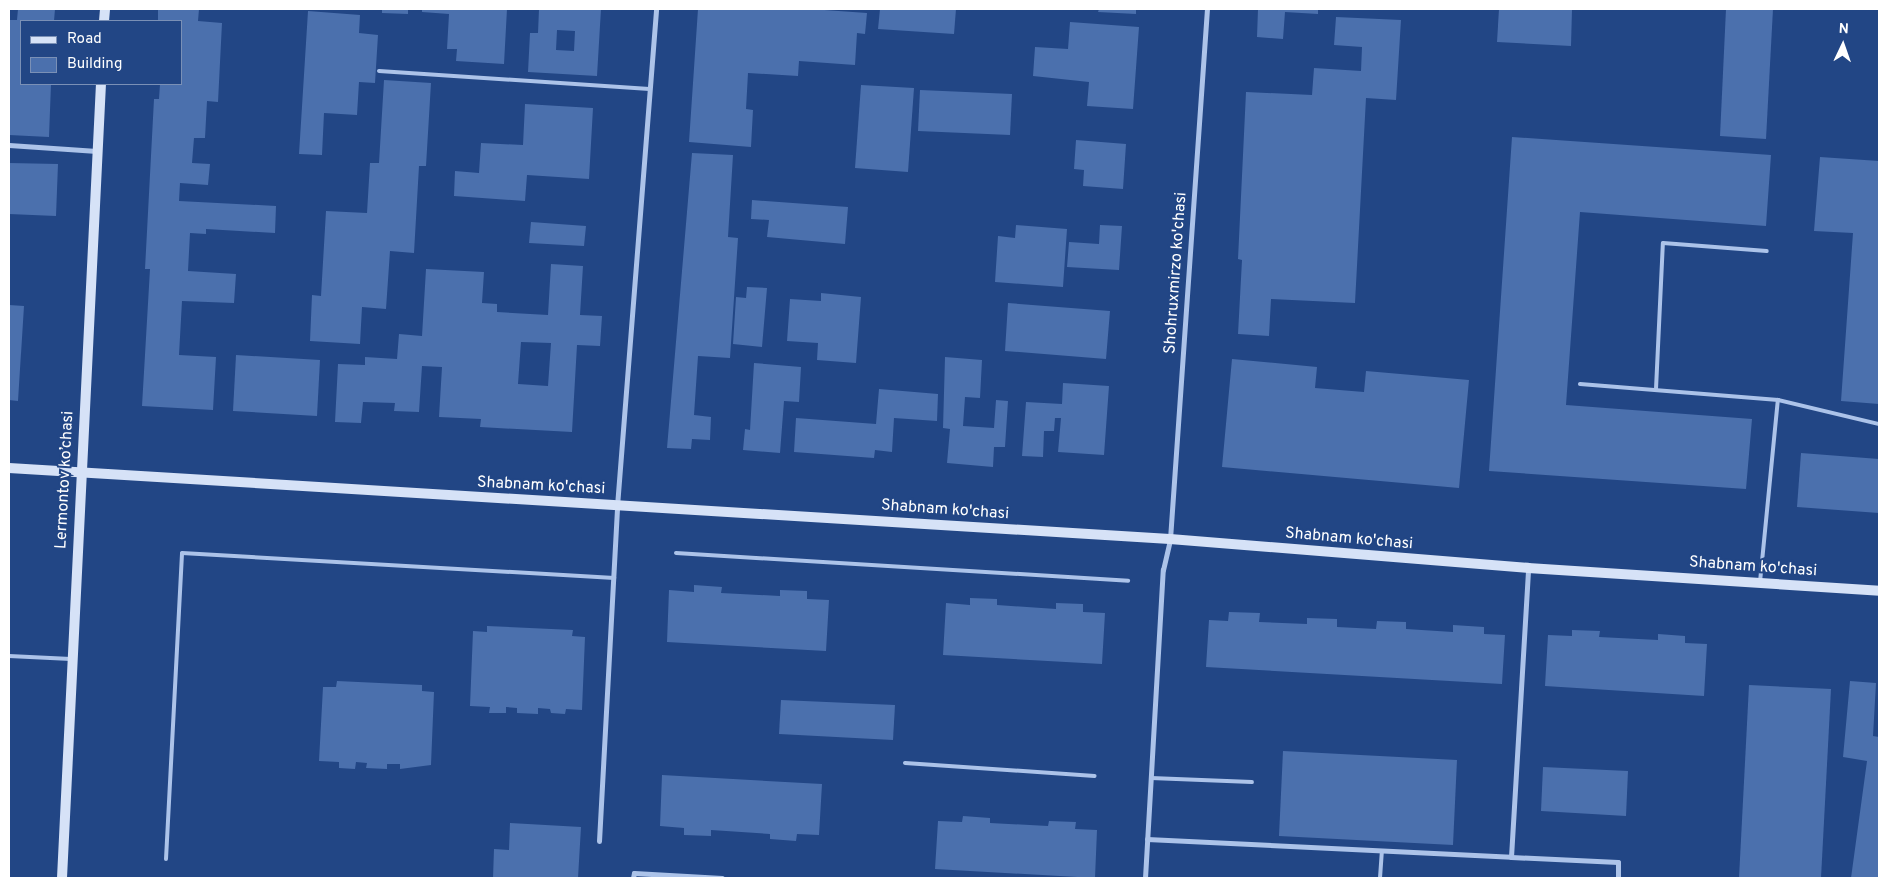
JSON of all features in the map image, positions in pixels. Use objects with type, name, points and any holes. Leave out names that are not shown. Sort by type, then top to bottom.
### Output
[{"type":"street","points":[[599,840],[617,506],[656,9]]},
{"type":"street","name":"Shohruxmirzo ko'chasi","points":[[1145,878],[1163,570],[1170,539],[1207,9]]},
{"type":"street","name":"Lermontov ko’chasi","points":[[62,878],[80,474],[101,85]]},
{"type":"street","points":[[9,145],[97,151]]},
{"type":"street","name":"Shabnam ko'chasi","points":[[9,468],[80,474],[1170,539],[1528,568],[1879,591]]},
{"type":"street","points":[[1511,857],[1528,568]]},
{"type":"street","points":[[1147,839],[1382,852],[1618,862],[1618,878]]},
{"type":"street","points":[[633,878],[634,873],[722,878]]},
{"type":"lane","points":[[378,71],[649,89]]},
{"type":"lane","points":[[1656,389],[1662,243],[1767,251]]},
{"type":"lane","points":[[1580,384],[1778,400],[1879,424]]},
{"type":"lane","points":[[1760,582],[1778,400]]},
{"type":"lane","points":[[166,859],[182,553],[614,578]]},
{"type":"lane","points":[[676,553],[1128,582]]},
{"type":"lane","points":[[9,656],[73,659]]},
{"type":"lane","points":[[905,764],[1095,776]]},
{"type":"lane","points":[[1150,778],[1252,782]]},
{"type":"lane","points":[[1380,878],[1382,852]]},
{"type":"building","points":[[18,9],[55,9],[54,20],[20,20],[20,85],[51,85],[49,137],[9,135],[9,20],[17,20]]},
{"type":"building","points":[[158,9],[199,9],[198,21],[222,23],[218,102],[207,101],[205,138],[194,138],[192,163],[210,164],[208,185],[180,183],[179,201],[276,206],[275,233],[206,229],[206,234],[190,233],[188,271],[236,274],[234,303],[182,301],[179,355],[216,357],[213,410],[142,406],[150,269],[145,269],[154,99],[159,99],[160,85],[182,85],[182,20],[158,20]]},
{"type":"building","points":[[382,9],[408,9],[408,14],[382,13]]},
{"type":"building","points":[[422,9],[507,9],[504,64],[456,61],[457,49],[447,49],[449,14],[422,12]]},
{"type":"building","points":[[539,9],[601,9],[597,76],[528,72],[530,33],[538,33]],"holes":[[[557,30],[575,31],[574,51],[556,50]]]},
{"type":"building","points":[[698,9],[810,9],[867,13],[865,34],[857,33],[855,65],[799,61],[798,76],[748,73],[746,109],[753,110],[751,147],[689,142]]},
{"type":"building","points":[[880,9],[956,9],[954,34],[878,29]]},
{"type":"building","points":[[1099,9],[1136,9],[1136,14],[1098,12]]},
{"type":"building","points":[[1258,9],[1318,9],[1318,14],[1285,12],[1283,39],[1257,37]]},
{"type":"building","points":[[1499,9],[1572,9],[1571,46],[1497,42]]},
{"type":"building","points":[[1726,9],[1773,9],[1766,139],[1720,136]]},
{"type":"building","points":[[308,11],[360,15],[359,33],[378,35],[375,83],[359,82],[357,115],[324,113],[322,155],[299,154]]},
{"type":"building","points":[[1336,17],[1401,20],[1396,100],[1366,98],[1355,303],[1271,299],[1269,336],[1238,334],[1242,260],[1238,259],[1246,92],[1312,95],[1314,68],[1361,71],[1362,47],[1334,45]]},
{"type":"building","points":[[1070,22],[1139,27],[1133,109],[1087,106],[1089,82],[1033,76],[1035,47],[1068,49]]},
{"type":"building","points":[[384,80],[431,83],[426,166],[419,166],[414,253],[390,251],[386,309],[362,307],[360,344],[310,341],[312,295],[321,296],[326,211],[367,213],[370,163],[379,163]]},
{"type":"building","points":[[861,85],[914,88],[908,172],[855,168]]},
{"type":"building","points":[[920,90],[1012,94],[1010,135],[918,131]]},
{"type":"building","points":[[525,104],[593,108],[589,179],[527,175],[525,201],[454,196],[455,171],[479,173],[481,143],[523,145]]},
{"type":"building","points":[[1512,137],[1771,155],[1766,226],[1580,212],[1566,405],[1752,419],[1746,489],[1489,471]]},
{"type":"building","points":[[1076,140],[1126,144],[1123,189],[1083,186],[1084,170],[1074,169]]},
{"type":"building","points":[[692,153],[733,155],[728,237],[738,238],[730,358],[698,356],[694,415],[711,417],[710,440],[692,439],[691,449],[667,448]]},
{"type":"building","points":[[1820,157],[1879,161],[1879,404],[1841,401],[1853,233],[1814,231]]},
{"type":"building","points":[[9,163],[58,164],[56,216],[9,214]]},
{"type":"building","points":[[752,200],[848,207],[845,244],[767,237],[769,220],[751,219]]},
{"type":"building","points":[[531,222],[586,226],[584,246],[529,243]]},
{"type":"building","points":[[1016,225],[1067,229],[1063,287],[995,282],[998,236],[1015,238]]},
{"type":"building","points":[[1100,225],[1122,226],[1119,270],[1067,267],[1069,242],[1099,244]]},
{"type":"building","points":[[551,264],[583,266],[580,315],[602,316],[600,346],[577,345],[572,432],[480,427],[481,419],[439,417],[442,367],[422,366],[419,412],[394,411],[395,403],[363,402],[361,423],[335,422],[338,364],[365,365],[365,357],[397,359],[399,334],[422,336],[426,269],[484,272],[482,303],[497,304],[497,312],[548,315]],"holes":[[[521,342],[551,343],[548,386],[518,384]]]},
{"type":"building","points":[[747,287],[767,288],[762,347],[733,344],[736,297],[746,298]]},
{"type":"building","points":[[821,293],[861,297],[856,363],[817,360],[818,343],[787,341],[790,299],[821,301]]},
{"type":"building","points":[[1008,303],[1110,311],[1106,359],[1005,351]]},
{"type":"building","points":[[9,305],[24,306],[18,401],[9,400]]},
{"type":"building","points":[[236,355],[320,360],[317,416],[233,411]]},
{"type":"building","points":[[945,357],[982,360],[980,398],[965,397],[963,426],[994,428],[996,400],[1008,401],[1005,447],[994,447],[993,467],[947,463],[950,429],[943,428]]},
{"type":"building","points":[[1232,359],[1317,367],[1315,388],[1364,392],[1366,371],[1469,380],[1459,488],[1222,467]]},
{"type":"building","points":[[754,363],[801,367],[799,402],[784,401],[780,453],[743,450],[745,429],[750,430]]},
{"type":"building","points":[[1063,383],[1109,386],[1104,455],[1058,452],[1061,418],[1055,418],[1054,431],[1044,431],[1043,457],[1022,456],[1026,402],[1062,404]]},
{"type":"building","points":[[879,389],[938,394],[937,421],[894,418],[892,452],[875,450],[874,458],[794,452],[796,418],[876,424]]},
{"type":"building","points":[[1801,453],[1879,459],[1879,513],[1797,507]]},
{"type":"building","points":[[694,585],[722,587],[721,593],[780,596],[780,590],[807,591],[807,599],[829,600],[826,651],[667,642],[669,590],[694,592]]},
{"type":"building","points":[[970,598],[997,599],[997,605],[1056,609],[1056,603],[1083,604],[1083,612],[1105,613],[1102,664],[943,655],[946,603],[970,605]]},
{"type":"building","points":[[1229,612],[1260,613],[1259,622],[1307,624],[1307,618],[1337,619],[1337,627],[1376,629],[1377,621],[1406,622],[1406,629],[1453,632],[1453,625],[1484,627],[1484,634],[1505,635],[1502,684],[1206,667],[1209,620],[1228,621]]},
{"type":"building","points":[[487,626],[573,630],[572,636],[585,637],[582,710],[566,709],[565,714],[551,713],[550,709],[538,708],[538,714],[517,713],[517,708],[506,707],[506,713],[489,713],[490,707],[470,706],[473,631],[487,632]]},
{"type":"building","points":[[1572,630],[1600,631],[1599,637],[1658,640],[1658,634],[1685,636],[1685,643],[1707,644],[1704,696],[1545,686],[1548,635],[1572,636]]},
{"type":"building","points":[[337,681],[422,685],[422,691],[434,692],[431,765],[400,769],[400,764],[387,764],[387,769],[366,768],[367,763],[356,762],[355,769],[339,768],[339,762],[319,761],[323,687],[336,687]]},
{"type":"building","points":[[1850,681],[1876,683],[1873,736],[1879,737],[1879,878],[1851,878],[1867,761],[1843,757]]},
{"type":"building","points":[[1749,685],[1831,689],[1821,878],[1739,878]]},
{"type":"building","points":[[781,700],[895,705],[893,740],[779,734]]},
{"type":"building","points":[[1283,751],[1457,760],[1453,845],[1279,836]]},
{"type":"building","points":[[1543,767],[1628,771],[1626,816],[1541,811]]},
{"type":"building","points":[[662,775],[822,784],[819,835],[797,834],[796,841],[770,839],[770,834],[711,830],[711,836],[684,835],[684,828],[660,826]]},
{"type":"building","points":[[963,816],[990,818],[990,823],[1048,826],[1049,821],[1076,822],[1075,829],[1097,830],[1095,878],[935,869],[938,821],[962,822]]},
{"type":"building","points":[[510,823],[581,827],[578,878],[493,878],[494,849],[509,850]]}]
